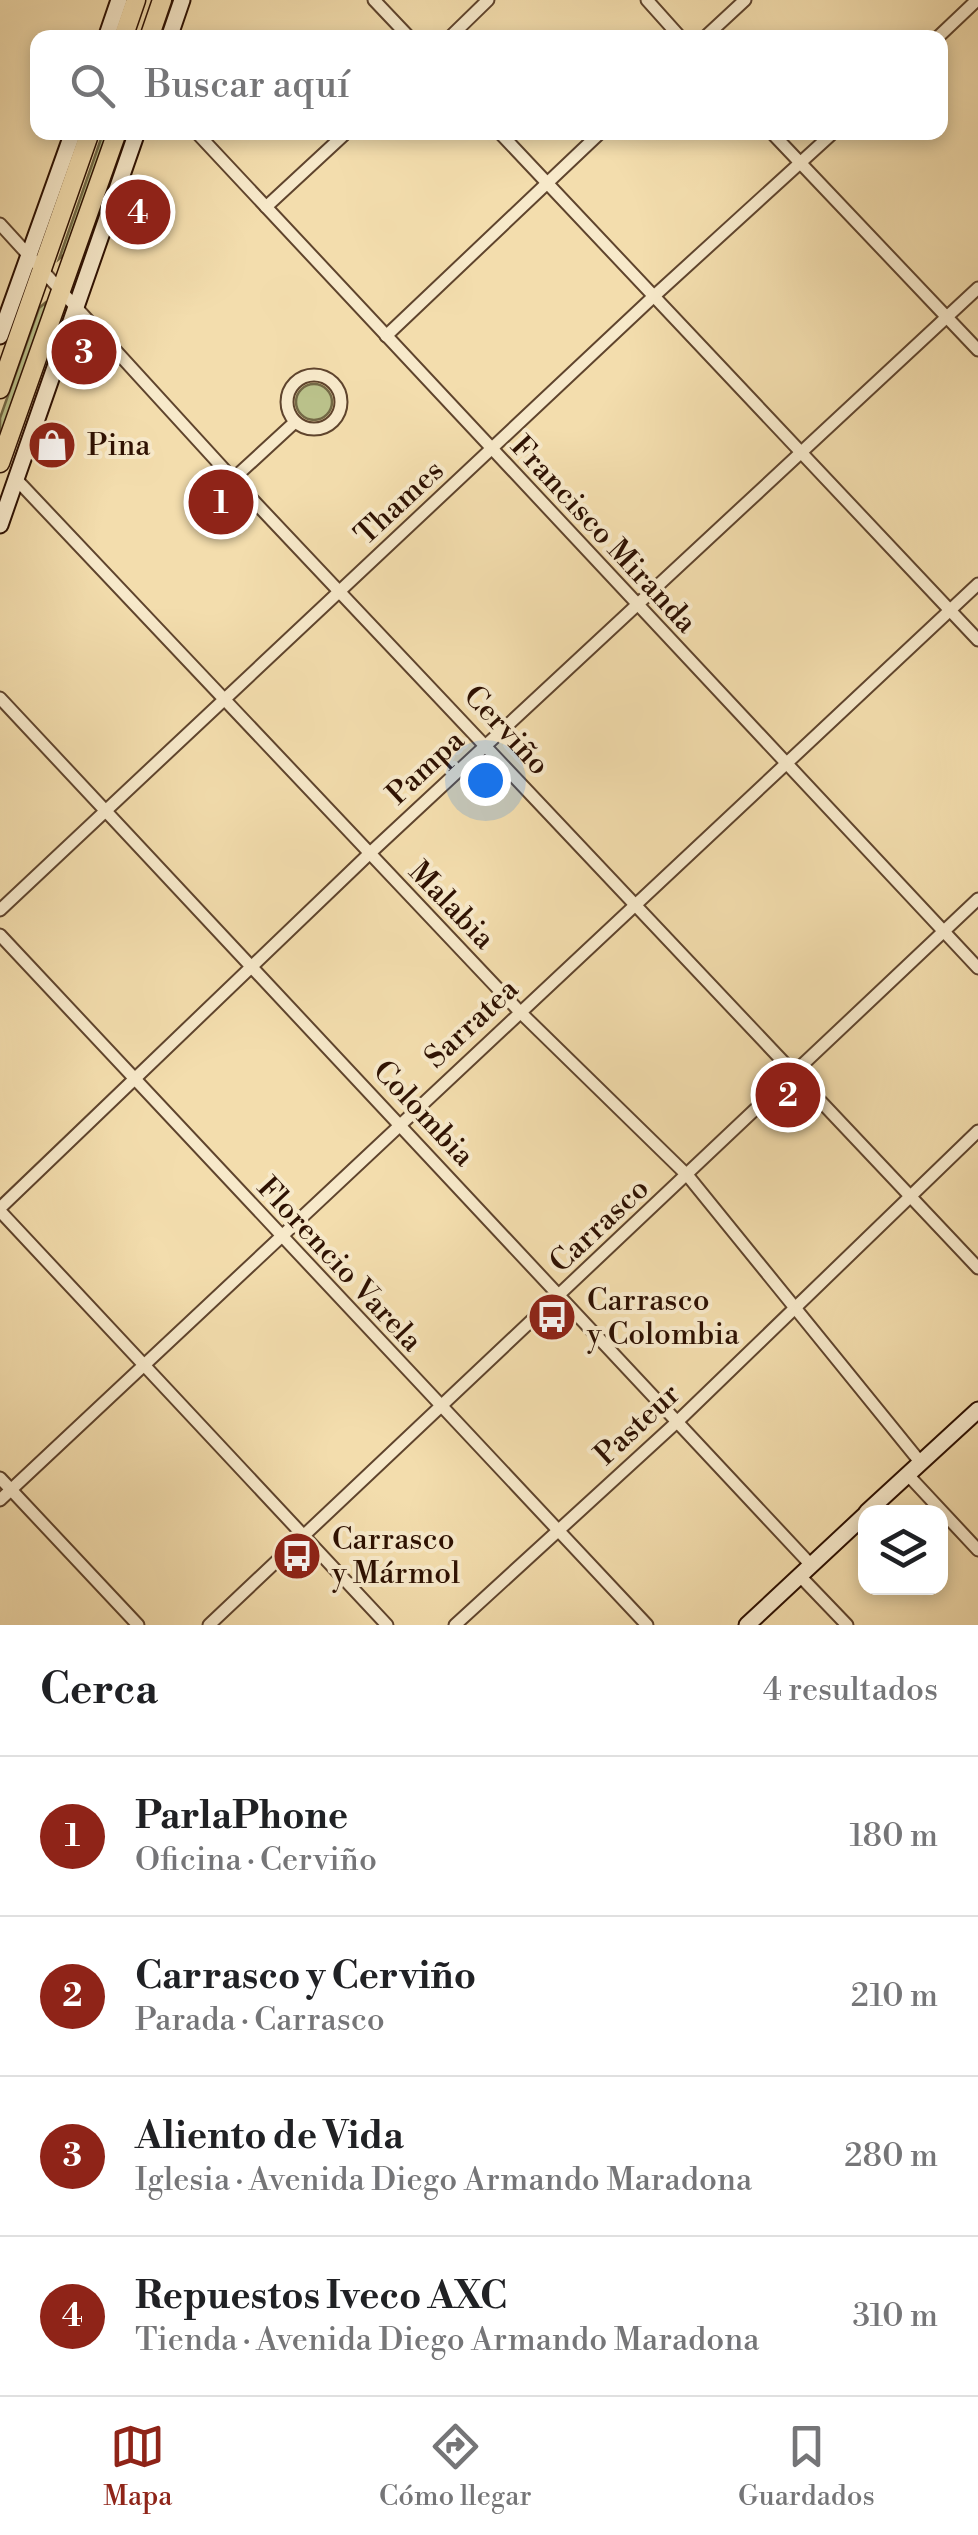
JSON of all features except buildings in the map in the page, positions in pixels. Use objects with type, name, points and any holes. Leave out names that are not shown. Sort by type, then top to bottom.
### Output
[{"type":"main road","points":[[126,30],[136,0]]},
{"type":"main road","points":[[152,30],[162,0]]},
{"type":"main road","points":[[41,270],[73,140]]},
{"type":"main road","points":[[0,389],[87,140]]},
{"type":"main road","points":[[0,463],[113,140]]},
{"type":"main road","points":[[0,358],[20,331]]},
{"type":"street","points":[[109,30],[119,0]]},
{"type":"street","points":[[173,30],[182,0]]},
{"type":"street","points":[[374,0],[402,30]]},
{"type":"street","points":[[456,30],[488,0]]},
{"type":"street","points":[[646,0],[674,30]]},
{"type":"street","points":[[713,30],[745,0]]},
{"type":"street","points":[[946,30],[978,0]]},
{"type":"street","points":[[0,336],[72,140]]},
{"type":"street","points":[[0,526],[133,140]]},
{"type":"street","name":"Francisco Miranda","points":[[203,140],[978,968]]},
{"type":"street","points":[[266,207],[338,140]]},
{"type":"street","points":[[506,140],[978,640]]},
{"type":"street","points":[[386,336],[592,140]]},
{"type":"street","points":[[778,140],[978,350]]},
{"type":"street","name":"Thames","points":[[0,910],[826,140]]},
{"type":"street","name":"Cerviño","points":[[0,224],[233,478],[978,1268]]},
{"type":"street","name":"Pampa","points":[[0,1210],[369,854],[978,288]]},
{"type":"street","points":[[309,374],[333,382],[341,408],[331,424],[313,430],[296,422],[287,408],[294,383],[309,374]]},
{"type":"street","points":[[233,478],[296,422]]},
{"type":"street","name":"Malabia","points":[[16,479],[520,1012],[688,1176],[921,1463]]},
{"type":"street","name":"Sarratea","points":[[0,1500],[978,584]]},
{"type":"street","name":"Colombia","points":[[0,698],[678,1421],[847,1625]]},
{"type":"street","name":"Carrasco","points":[[208,1625],[796,1075],[978,899]]},
{"type":"street","name":"Florencio Varela","points":[[0,935],[647,1625]]},
{"type":"street","name":"Pasteur","points":[[455,1625],[678,1421],[978,1131]]},
{"type":"street","points":[[0,1210],[387,1625]]},
{"type":"street","points":[[875,1505],[978,1410]]},
{"type":"street","points":[[908,1475],[978,1550]]},
{"type":"street","points":[[0,1478],[138,1625]]},
{"type":"street","points":[[747,1625],[858,1520]]},
{"type":"green space","points":[[101,140],[106,140],[65,254],[59,259]]},
{"type":"green space","points":[[45,303],[46,310],[0,441],[0,418],[39,308]]},
{"type":"green space","points":[[314,384],[327,389],[332,402],[327,415],[314,420],[301,415],[296,402],[301,389]]},
{"type":"place","name":"Repuestos Iveco AXC","points":[[138,212]]},
{"type":"place","name":"Aliento de Vida","points":[[84,352]]},
{"type":"place","name":"Pina","points":[[52,445]]},
{"type":"place","name":"ParlaPhone","points":[[221,502]]},
{"type":"place","name":"Carrasco y Cerviño","points":[[788,1095]]},
{"type":"place","name":"Carrasco y Colombia","points":[[552,1317]]},
{"type":"place","name":"Carrasco y Mármol","points":[[297,1556]]}]
